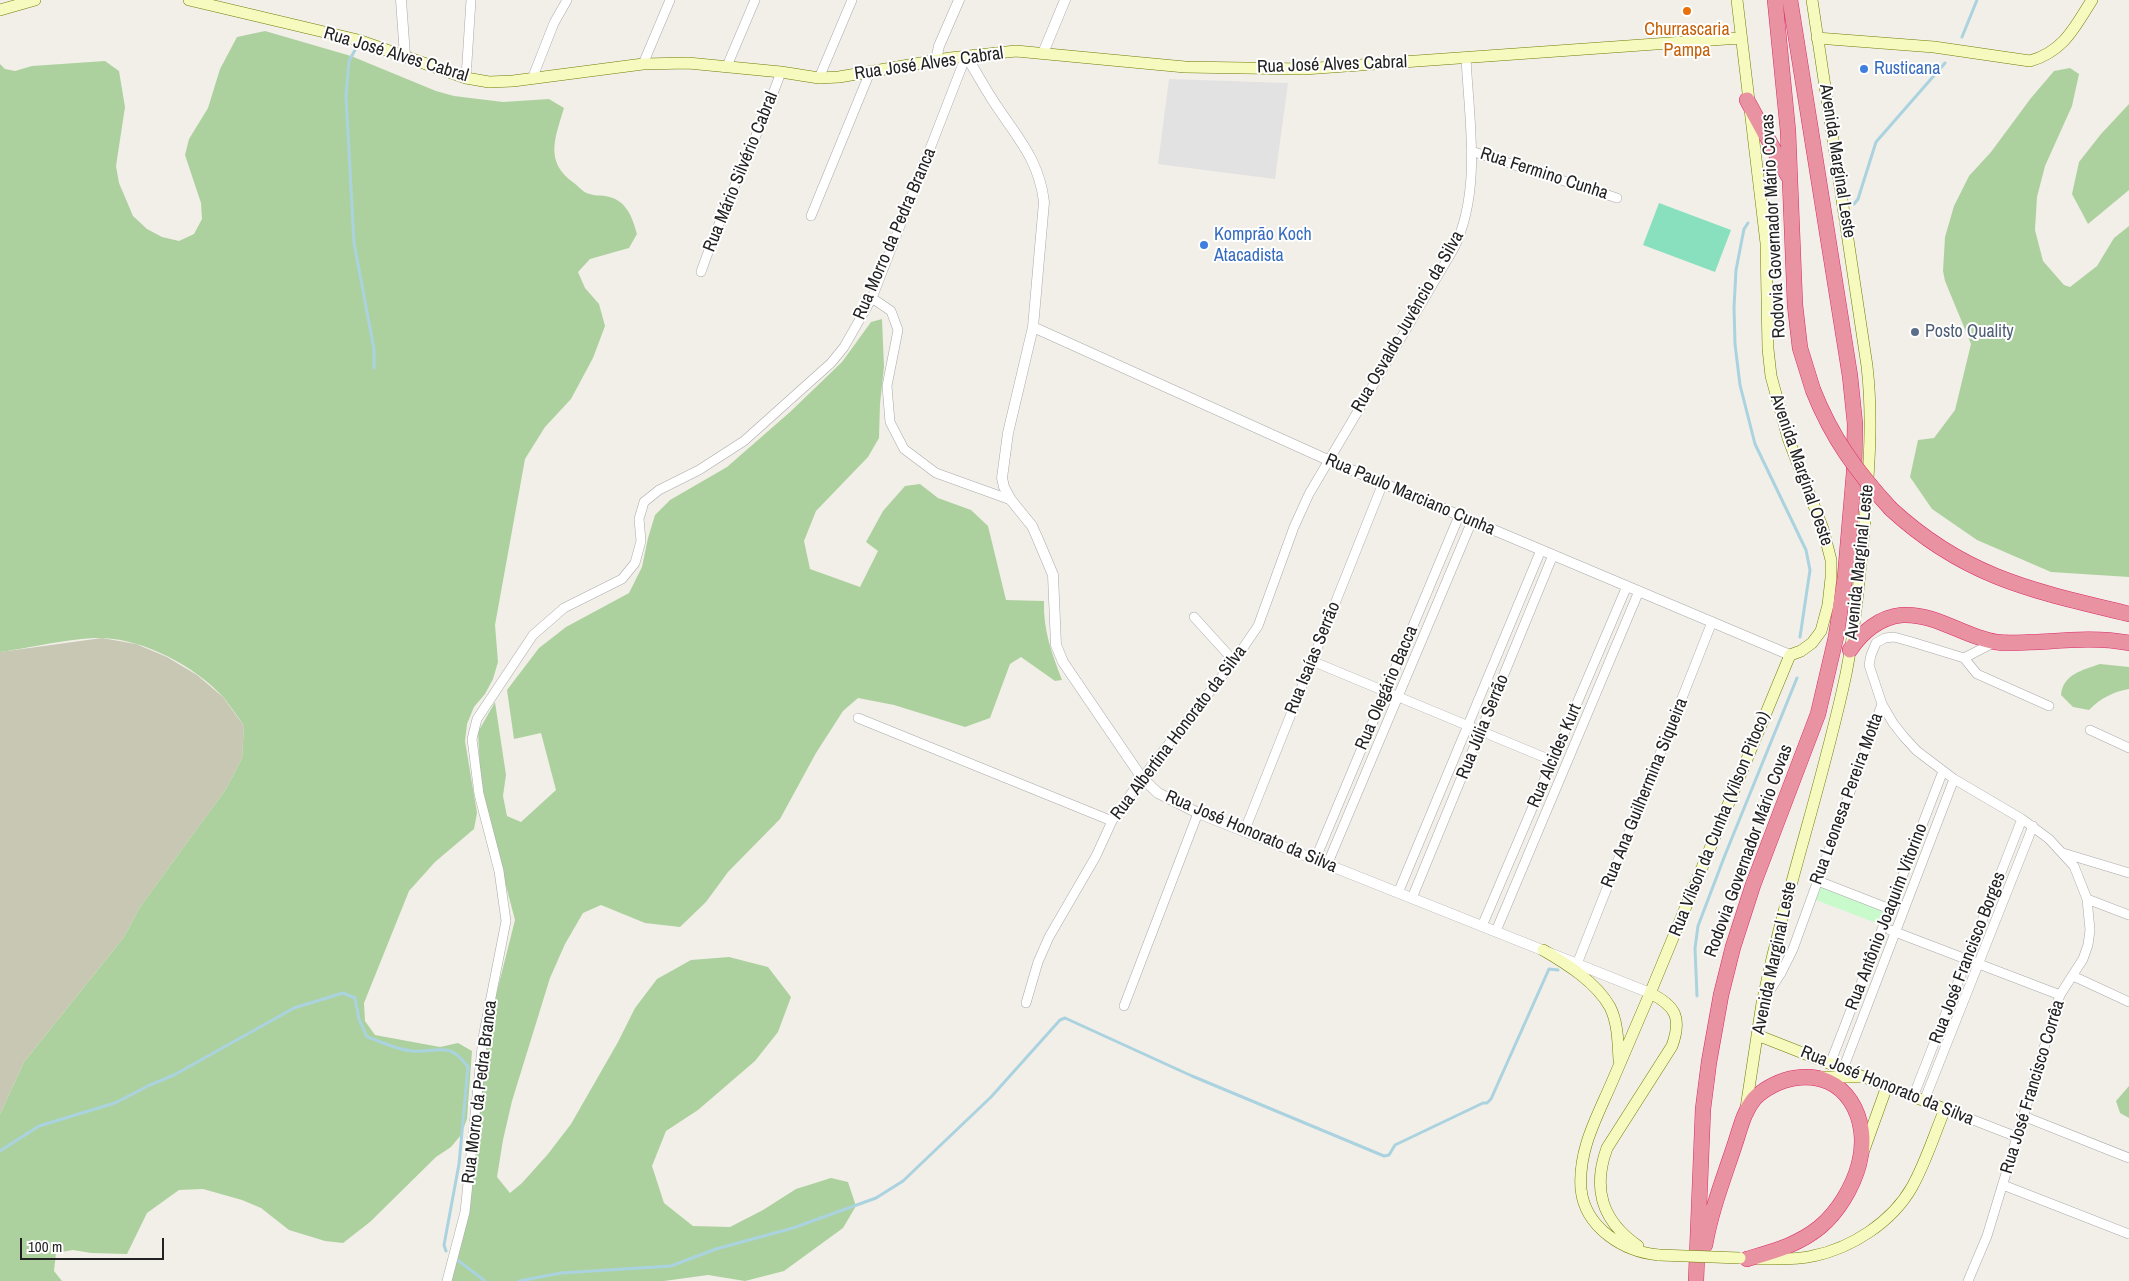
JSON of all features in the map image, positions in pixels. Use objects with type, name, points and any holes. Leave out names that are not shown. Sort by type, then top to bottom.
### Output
[{"type":"highway","name":"Rodovia Governador Mário Covas","points":[[1775,0],[1791,182],[1795,312],[1800,348],[1812,390],[1835,439],[1850,461],[1891,509],[1932,543],[1951,555],[1996,578],[2046,594],[2129,614]]},
{"type":"highway","name":"Rodovia Governador Mário Covas","points":[[1698,1281],[1703,1109],[1716,1019],[1733,947],[1753,885],[1818,714],[1836,637],[1845,578],[1854,473],[1854,424],[1850,376],[1790,0]]},
{"type":"highway","points":[[1747,100],[1791,182]]},
{"type":"highway","points":[[1850,650],[1858,639],[1873,626],[1886,618],[1901,615],[1921,616],[1995,642],[2083,640],[2129,643]]},
{"type":"highway","points":[[1698,1281],[1712,1213],[1744,1117],[1756,1098],[1771,1086],[1788,1079],[1806,1076],[1827,1080],[1846,1093],[1854,1106],[1860,1122],[1862,1139],[1860,1163],[1851,1185],[1837,1209],[1820,1227],[1800,1241],[1780,1250],[1744,1258]]},
{"type":"main road","points":[[0,10],[35,0]]},
{"type":"main road","name":"Rua José Alves Cabral","points":[[189,0],[358,40],[466,78],[488,82],[532,79],[643,64],[688,63],[781,72],[819,78],[870,72],[936,60],[1016,51],[1185,67],[1304,69],[1740,38]]},
{"type":"main road","name":"Avenida Marginal Oeste","points":[[1736,0],[1766,243],[1768,348],[1771,376],[1786,430],[1822,529],[1831,560],[1829,596],[1821,631],[1812,643],[1801,652],[1790,655]]},
{"type":"main road","name":"Avenida Marginal Leste","points":[[1744,1117],[1762,1003],[1778,930],[1840,702],[1850,650],[1857,606],[1870,458],[1871,396],[1859,303],[1812,0]]},
{"type":"main road","points":[[1817,38],[1934,48],[2030,61],[2043,57],[2066,41],[2092,0]]},
{"type":"main road","name":"Rua Vilson da Cunha (Vilson Pitoco)","points":[[1790,655],[1586,1142],[1581,1172],[1582,1192],[1588,1210],[1598,1227],[1615,1241],[1630,1248],[1656,1254],[1782,1259],[1812,1256],[1833,1251],[1855,1240],[1876,1226],[1894,1210],[1910,1189],[1923,1166],[1944,1109]]},
{"type":"main road","points":[[1543,950],[1577,968],[1610,1008],[1618,1035],[1620,1064]]},
{"type":"main road","points":[[1650,992],[1669,1004],[1674,1012],[1677,1023],[1676,1035],[1672,1046],[1607,1148],[1602,1161],[1600,1194],[1606,1212],[1616,1227],[1627,1238],[1656,1254]]},
{"type":"main road","name":"Rua José Honorato da Silva","points":[[1757,1035],[1944,1109]]},
{"type":"main road","points":[[1806,1076],[1865,1077]]},
{"type":"main road","points":[[1860,1163],[1887,1086]]},
{"type":"street","points":[[401,0],[405,56]]},
{"type":"street","points":[[466,78],[471,0]]},
{"type":"street","points":[[532,79],[554,24],[567,0]]},
{"type":"street","points":[[643,64],[670,0]]},
{"type":"street","points":[[727,66],[755,0]]},
{"type":"street","points":[[819,78],[852,0]]},
{"type":"street","points":[[936,60],[939,46],[959,0]]},
{"type":"street","points":[[1043,53],[1066,0]]},
{"type":"street","name":"Rua Morro da Pedra Branca","points":[[447,1281],[465,1212],[483,1038],[506,922],[499,871],[479,794],[472,739],[477,719],[533,634],[564,608],[622,579],[635,563],[641,541],[639,519],[644,502],[659,490],[699,470],[744,441],[831,363],[844,347],[872,298],[966,56]]},
{"type":"street","name":"Rua José Honorato da Silva","points":[[966,56],[991,98],[1031,157],[1042,184],[1044,202],[1033,327],[1002,464],[1004,487],[1011,500],[1032,526],[1053,575],[1056,645],[1063,662],[1142,778],[1158,793],[1198,813],[1244,832],[1543,950]]},
{"type":"street","name":"Rua Osvaldo Juvêncio da Silva","points":[[1328,460],[1454,248],[1463,229],[1468,206],[1471,151],[1466,58]]},
{"type":"street","name":"Rua Mário Silvério Cabral","points":[[701,272],[714,235],[764,120],[781,72]]},
{"type":"street","points":[[811,216],[870,72]]},
{"type":"street","name":"Rua Fermino Cunha","points":[[1471,151],[1617,198]]},
{"type":"street","points":[[872,298],[891,311],[898,330],[887,386],[890,422],[904,449],[936,473],[1011,500]]},
{"type":"street","name":"Rua Paulo Marciano Cunha","points":[[1033,327],[1383,484],[1790,655]]},
{"type":"street","name":"Rua Albertina Honorato da Silva","points":[[1026,1003],[1038,962],[1049,937],[1096,856],[1112,821],[1142,778],[1234,661],[1261,620],[1294,527],[1309,494],[1328,460]]},
{"type":"street","name":"Rua Isaías Serrão","points":[[1244,832],[1383,484]]},
{"type":"street","name":"Rua Olegário Bacca","points":[[1315,860],[1460,516]]},
{"type":"street","name":"Rua Olegário Bacca","points":[[1327,865],[1472,521]]},
{"type":"street","name":"Rua Júlia Serrão","points":[[1398,893],[1541,550]]},
{"type":"street","name":"Rua Júlia Serrão","points":[[1412,898],[1553,555]]},
{"type":"street","name":"Rua Alcides Kurt","points":[[1482,926],[1627,586]]},
{"type":"street","name":"Rua Alcides Kurt","points":[[1496,931],[1639,591]]},
{"type":"street","points":[[1194,617],[1234,661]]},
{"type":"street","name":"Rua Ana Guilhermina Siqueira","points":[[1577,968],[1712,622]]},
{"type":"street","name":"Rua José Francisco Corrêa","points":[[1968,1281],[1987,1236],[2060,996],[2073,976],[2088,945],[2090,930],[2088,899],[2074,866],[2063,853],[2033,826],[1943,771],[1917,751],[1904,737],[1882,704],[1869,665],[1871,655],[1876,643],[1885,638],[1894,637],[1912,642],[1964,658],[1977,674],[2049,706]]},
{"type":"street","points":[[1964,658],[1995,642]]},
{"type":"street","points":[[1312,661],[1481,731],[1555,757],[1569,758]]},
{"type":"street","name":"Rua Leonesa Pereira Motta","points":[[1762,1003],[1781,974],[1793,949],[1882,704]]},
{"type":"street","points":[[858,718],[1112,821]]},
{"type":"street","points":[[2090,730],[2129,748]]},
{"type":"street","name":"Rua Antônio Joaquim Vitorino","points":[[1830,1064],[1943,771]]},
{"type":"street","name":"Rua Antônio Joaquim Vitorino","points":[[1843,1069],[1954,778]]},
{"type":"street","points":[[1436,802],[1449,808]]},
{"type":"street","points":[[1124,1006],[1198,813]]},
{"type":"street","name":"Rua José Francisco Borges","points":[[1919,1099],[1967,959],[2022,819]]},
{"type":"street","name":"Rua José Francisco Borges","points":[[1919,1099],[1979,964],[2033,826]]},
{"type":"street","points":[[2063,853],[2129,874]]},
{"type":"street","points":[[1818,881],[1890,909]]},
{"type":"street","points":[[2088,899],[2129,915]]},
{"type":"street","points":[[1883,927],[2060,996]]},
{"type":"street","points":[[1577,968],[1595,970],[1650,992]]},
{"type":"street","points":[[2073,976],[2129,1002]]},
{"type":"street","name":"Rua José Honorato da Silva","points":[[1944,1109],[2016,1137]]},
{"type":"street","points":[[2023,1116],[2129,1158]]},
{"type":"street","points":[[2003,1185],[2129,1234]]},
{"type":"shaded area","points":[[1169,79],[1288,83],[1275,179],[1158,164]]},
{"type":"shaded area","points":[[102,638],[136,644],[167,657],[197,675],[223,697],[244,726],[242,758],[226,789],[140,907],[124,937],[24,1062],[0,1114],[0,652]]},
{"type":"green space","points":[[265,31],[351,56],[436,91],[454,96],[503,102],[549,99],[564,108],[554,149],[559,167],[582,190],[593,195],[612,198],[623,205],[633,221],[637,234],[629,248],[590,259],[578,272],[585,288],[599,304],[605,326],[593,358],[571,399],[545,427],[525,459],[495,625],[498,662],[493,679],[485,694],[474,707],[467,724],[465,741],[477,813],[474,829],[435,862],[409,891],[364,1003],[365,1021],[375,1035],[440,1047],[458,1043],[472,1051],[467,1119],[461,1135],[451,1147],[436,1157],[370,1222],[343,1243],[325,1241],[289,1230],[261,1208],[242,1200],[203,1189],[179,1190],[147,1213],[127,1254],[91,1253],[73,1250],[56,1253],[54,1271],[62,1281],[0,1281],[0,1114],[24,1062],[124,937],[140,907],[226,789],[242,758],[244,726],[224,698],[199,675],[152,649],[136,644],[119,640],[91,638],[0,652],[0,64],[5,69],[15,71],[32,66],[105,61],[119,71],[125,107],[116,166],[119,183],[133,216],[147,229],[162,237],[179,241],[194,234],[202,219],[201,203],[185,155],[189,139],[208,108],[220,69],[237,37]]},
{"type":"green space","points":[[2070,68],[2079,74],[2072,106],[2045,166],[2037,197],[2035,230],[2043,261],[2064,285],[2070,287],[2097,266],[2114,238],[2129,226],[2129,577],[2051,572],[1977,540],[1932,509],[1910,477],[1918,440],[1934,438],[1955,410],[1971,344],[1945,281],[1943,271],[1945,237],[1954,206],[1969,176],[1991,152],[2031,98],[2054,71]]},
{"type":"green space","points":[[2129,104],[2129,190],[2088,224],[2072,194],[2079,162],[2101,134]]},
{"type":"green space","points":[[1659,203],[1731,230],[1715,272],[1643,245]]},
{"type":"green space","points":[[882,319],[884,367],[879,438],[868,457],[816,511],[804,541],[810,569],[860,587],[878,551],[866,542],[883,511],[905,486],[920,484],[938,498],[971,510],[988,526],[1006,600],[1044,601],[1047,632],[1062,680],[1055,681],[1021,657],[1010,664],[990,718],[965,727],[894,705],[858,698],[843,711],[816,753],[780,819],[728,872],[706,902],[680,927],[645,923],[601,905],[583,913],[565,944],[550,978],[512,1101],[497,1177],[510,1193],[522,1183],[548,1154],[571,1124],[618,1042],[635,1008],[657,979],[691,960],[729,957],[768,967],[791,997],[778,1032],[755,1061],[698,1110],[666,1131],[652,1166],[664,1203],[693,1226],[730,1227],[763,1210],[796,1189],[831,1178],[848,1182],[856,1206],[843,1228],[784,1271],[745,1281],[708,1275],[664,1281],[449,1281],[466,1211],[485,1039],[515,920],[481,791],[478,732],[495,702],[506,775],[503,796],[507,816],[521,822],[556,790],[541,733],[514,739],[507,690],[539,648],[566,627],[629,593],[642,567],[655,515],[670,500],[727,467],[790,412],[842,362],[871,322]]},
{"type":"green space","points":[[2100,664],[2129,667],[2129,689],[2108,696],[2089,710],[2073,707],[2061,695],[2066,682],[2075,674]]},
{"type":"green space","points":[[1821,887],[1884,911],[1879,924],[1816,900]]},
{"type":"green space","points":[[2129,1086],[2129,1118],[2120,1113],[2116,1101]]},
{"type":"waterway","points":[[1962,37],[1977,0]]},
{"type":"waterway","points":[[355,50],[349,61],[346,97],[354,243],[374,349],[374,368]]},
{"type":"waterway","points":[[1854,204],[1858,199],[1876,142],[1945,63]]},
{"type":"waterway","points":[[1748,223],[1744,229],[1736,270],[1734,307],[1735,344],[1740,385],[1755,444],[1806,550],[1810,570],[1800,637]]},
{"type":"waterway","points":[[1697,996],[1695,948],[1698,926],[1797,678]]},
{"type":"waterway","points":[[519,1281],[561,1273],[671,1266],[716,1249],[793,1228],[876,1198],[903,1181],[991,1097],[1060,1020],[1065,1018],[1192,1076],[1384,1156],[1389,1155],[1395,1145],[1483,1103],[1487,1103],[1491,1099],[1549,969],[1558,970]]},
{"type":"waterway","points":[[0,1151],[39,1126],[115,1103],[174,1075],[294,1008],[343,993],[355,998],[359,1019],[367,1037],[406,1050],[449,1051],[455,1053],[468,1067],[459,1164],[444,1245],[446,1251]]},
{"type":"waterway","points":[[456,1259],[485,1281]]},
{"type":"place","name":"Churrascaria Pampa","points":[[1687,11]]},
{"type":"place","name":"Rusticana","points":[[1864,69]]},
{"type":"place","name":"Komprão Koch Atacadista","points":[[1204,245]]},
{"type":"place","name":"Posto Quality","points":[[1915,332]]}]
